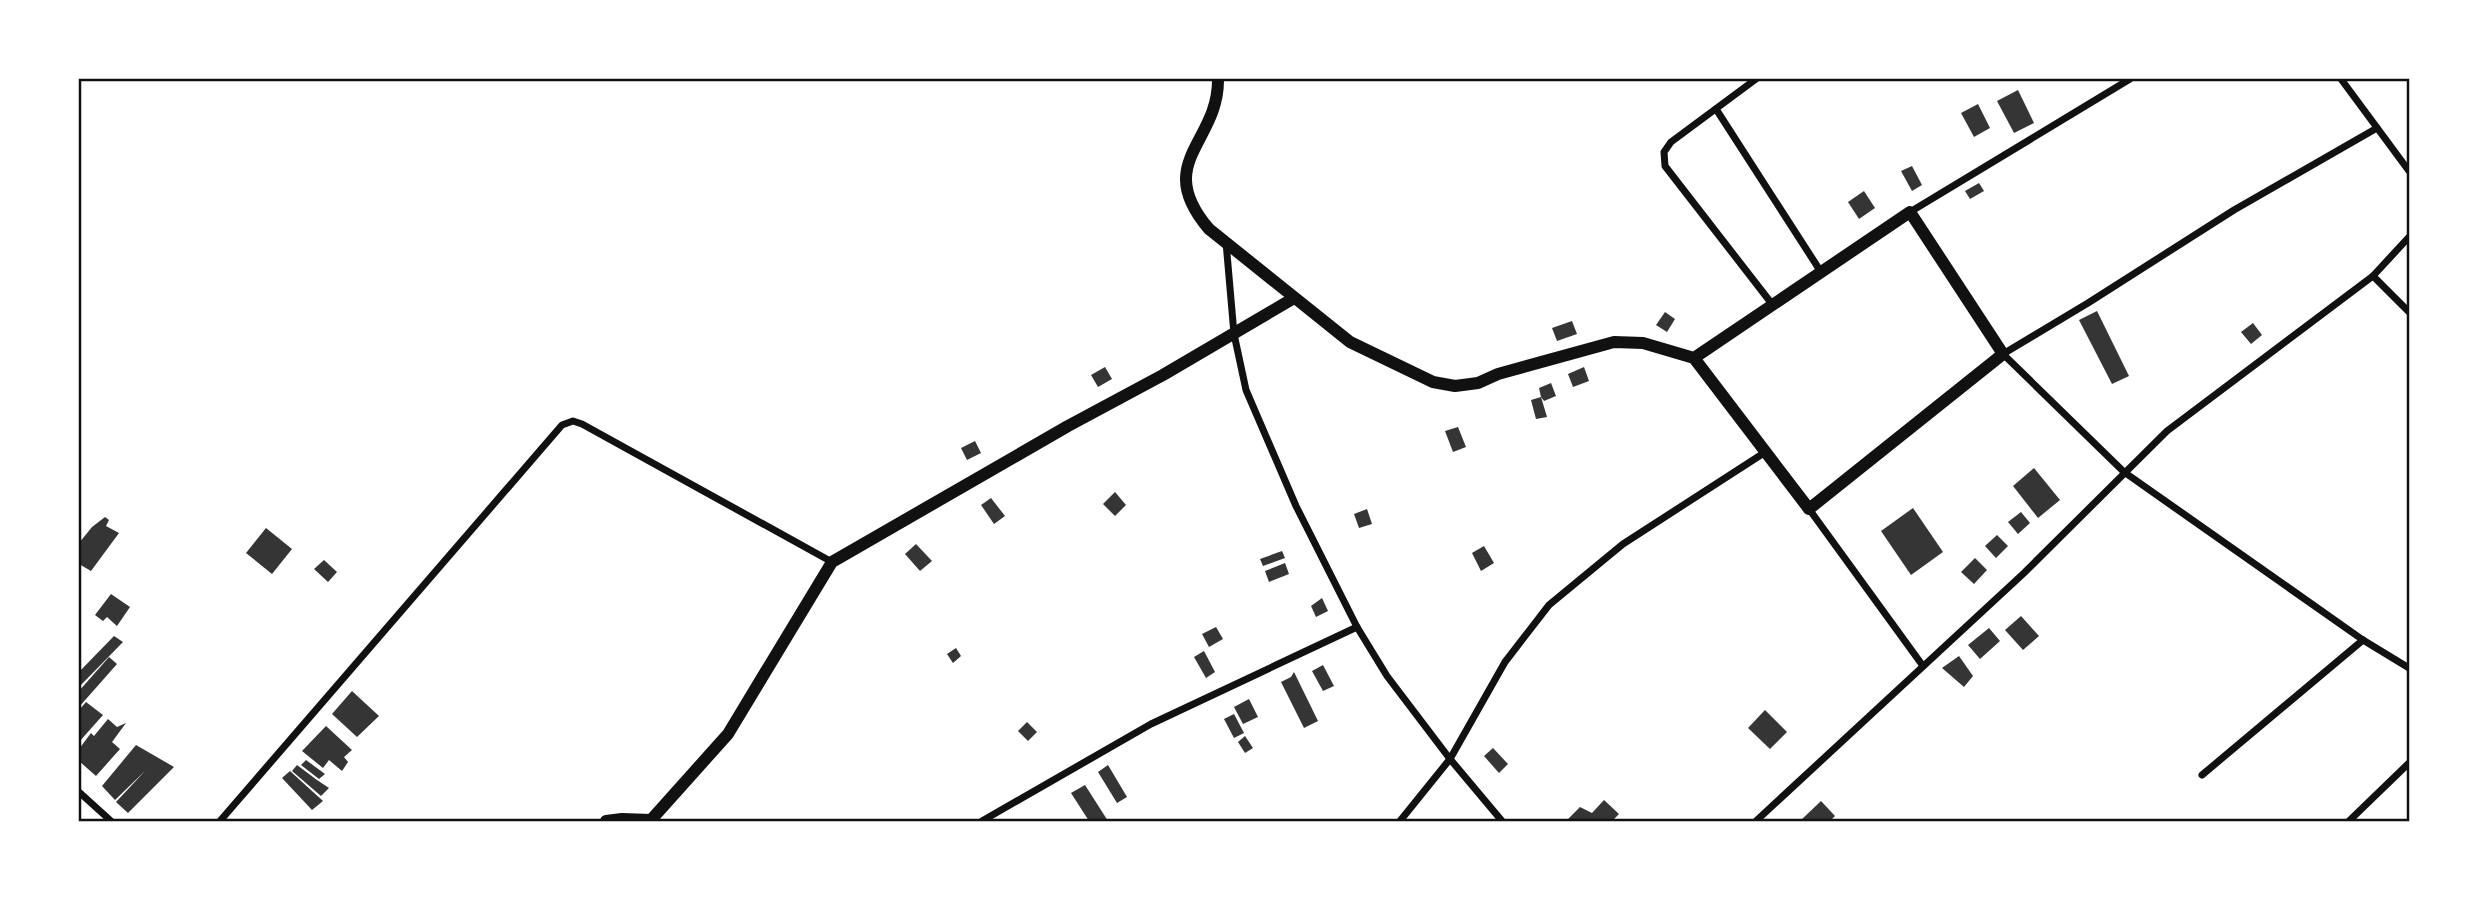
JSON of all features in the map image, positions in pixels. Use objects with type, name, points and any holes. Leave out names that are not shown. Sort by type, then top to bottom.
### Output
[{"type":"street","points":[[1218,79],[1215,103],[1185,169],[1186,191],[1195,212],[1209,229],[1350,342],[1433,382],[1455,386],[1478,383],[1498,374],[1614,342],[1643,343],[1694,358],[1767,451],[1923,666]]},
{"type":"street","points":[[1756,79],[1671,142],[1664,152],[1665,166],[1772,304]]},
{"type":"street","points":[[1694,358],[1910,212],[2130,79]]},
{"type":"street","points":[[2341,79],[2409,171]]},
{"type":"street","points":[[1716,109],[1821,272]]},
{"type":"street","points":[[1810,509],[2003,354],[2234,210],[2377,128]]},
{"type":"street","points":[[1910,212],[2003,354],[2124,472],[2362,640],[2409,668]]},
{"type":"street","points":[[1756,821],[2024,573],[2167,431],[2373,276],[2409,237]]},
{"type":"street","points":[[1226,242],[1234,334],[1246,390],[1296,506],[1357,627],[1387,676],[1450,759],[1502,821]]},
{"type":"street","points":[[2373,276],[2409,312]]},
{"type":"street","points":[[606,821],[651,820],[728,734],[832,562],[1293,298]]},
{"type":"street","points":[[220,821],[562,425],[573,421],[582,424],[832,562]]},
{"type":"street","points":[[1399,821],[1450,759],[1505,662],[1549,605],[1623,544],[1767,451]]},
{"type":"street","points":[[982,821],[1151,724],[1357,627]]},
{"type":"street","points":[[2202,775],[2362,640]]},
{"type":"street","points":[[2349,821],[2409,763]]},
{"type":"street","points":[[79,792],[111,821]]},
{"type":"building","points":[[2018,90],[2034,123],[2014,133],[1997,101]]},
{"type":"building","points":[[1978,104],[1990,128],[1974,137],[1961,113]]},
{"type":"building","points":[[1912,166],[1922,185],[1912,191],[1901,171]]},
{"type":"building","points":[[1979,183],[1984,191],[1970,199],[1965,191]]},
{"type":"building","points":[[1864,191],[1875,208],[1859,219],[1848,202]]},
{"type":"building","points":[[2097,311],[2129,376],[2112,384],[2079,320]]},
{"type":"building","points":[[1665,312],[1675,319],[1667,332],[1656,325]]},
{"type":"building","points":[[1572,321],[1577,334],[1557,341],[1552,328]]},
{"type":"building","points":[[2253,323],[2262,335],[2251,344],[2241,332]]},
{"type":"building","points":[[1105,367],[1112,379],[1098,387],[1091,375]]},
{"type":"building","points":[[1584,367],[1589,381],[1573,387],[1568,374]]},
{"type":"building","points":[[1551,383],[1556,396],[1544,401],[1539,388]]},
{"type":"building","points":[[1541,397],[1547,417],[1536,419],[1531,400]]},
{"type":"building","points":[[1458,427],[1466,447],[1453,452],[1445,431]]},
{"type":"building","points":[[975,441],[981,453],[967,460],[961,448]]},
{"type":"building","points":[[2034,468],[2060,500],[2038,518],[2013,486]]},
{"type":"building","points":[[1115,492],[1126,505],[1115,516],[1103,504]]},
{"type":"building","points":[[991,498],[1005,516],[994,524],[981,505]]},
{"type":"building","points":[[1913,508],[1943,552],[1911,575],[1881,531]]},
{"type":"building","points":[[1367,509],[1372,524],[1359,528],[1354,514]]},
{"type":"building","points":[[2021,512],[2030,523],[2018,534],[2008,522]]},
{"type":"building","points":[[105,517],[109,520],[106,526],[119,533],[91,571],[79,564],[79,543],[92,527]]},
{"type":"building","points":[[266,528],[292,549],[272,574],[246,553]]},
{"type":"building","points":[[1997,535],[2008,546],[1996,558],[1985,546]]},
{"type":"building","points":[[916,544],[932,561],[920,571],[905,554]]},
{"type":"building","points":[[1484,546],[1494,563],[1481,571],[1472,553]]},
{"type":"building","points":[[1282,551],[1285,558],[1263,566],[1260,559]]},
{"type":"building","points":[[1975,558],[1987,570],[1974,584],[1961,572]]},
{"type":"building","points":[[324,560],[337,572],[328,582],[314,569]]},
{"type":"building","points":[[1285,563],[1289,574],[1269,582],[1265,571]]},
{"type":"building","points":[[111,594],[130,607],[117,626],[107,617],[103,621],[95,615]]},
{"type":"building","points":[[1322,598],[1328,611],[1316,617],[1311,606]]},
{"type":"building","points":[[2021,616],[2039,636],[2023,650],[2005,630]]},
{"type":"building","points":[[1216,627],[1223,639],[1209,647],[1202,634]]},
{"type":"building","points":[[1989,628],[2000,641],[1980,659],[1968,645]]},
{"type":"building","points":[[114,636],[123,642],[79,687],[79,672]]},
{"type":"building","points":[[956,648],[961,656],[953,663],[947,654]]},
{"type":"building","points":[[1204,651],[1215,672],[1206,678],[1194,657]]},
{"type":"building","points":[[1959,656],[1973,676],[1964,687],[1942,668]]},
{"type":"building","points":[[109,657],[117,664],[79,707],[79,691]]},
{"type":"building","points":[[1323,665],[1334,686],[1323,691],[1312,671]]},
{"type":"building","points":[[1294,672],[1318,721],[1304,728],[1281,682],[1291,677]]},
{"type":"building","points":[[352,691],[379,716],[357,737],[332,714]]},
{"type":"building","points":[[1249,699],[1258,717],[1243,724],[1234,707]]},
{"type":"building","points":[[86,702],[103,715],[79,742],[79,710]]},
{"type":"building","points":[[1765,710],[1787,732],[1770,749],[1748,728]]},
{"type":"building","points":[[1234,714],[1244,733],[1234,738],[1224,719]]},
{"type":"building","points":[[108,719],[117,727],[126,723],[112,742],[120,749],[96,776],[79,761],[79,749],[91,733],[94,736]]},
{"type":"building","points":[[1027,722],[1037,732],[1028,741],[1018,731]]},
{"type":"building","points":[[326,726],[352,750],[344,757],[348,762],[342,771],[329,760],[323,768],[302,751]]},
{"type":"building","points":[[1245,736],[1253,748],[1245,753],[1238,742]]},
{"type":"building","points":[[136,745],[174,767],[128,813],[116,802],[145,771],[115,800],[102,786]]},
{"type":"building","points":[[1493,748],[1508,764],[1499,773],[1484,756]]},
{"type":"building","points":[[306,760],[325,774],[319,779],[301,765]]},
{"type":"building","points":[[297,765],[329,788],[321,796],[292,771]]},
{"type":"building","points":[[1108,765],[1127,797],[1117,803],[1098,772]]},
{"type":"building","points":[[290,771],[323,801],[312,810],[282,778]]},
{"type":"building","points":[[1085,785],[1108,821],[1089,821],[1071,793]]},
{"type":"building","points":[[1604,800],[1619,814],[1612,821],[1566,821],[1580,807],[1592,813]]},
{"type":"building","points":[[1821,801],[1835,816],[1830,821],[1800,821]]}]
